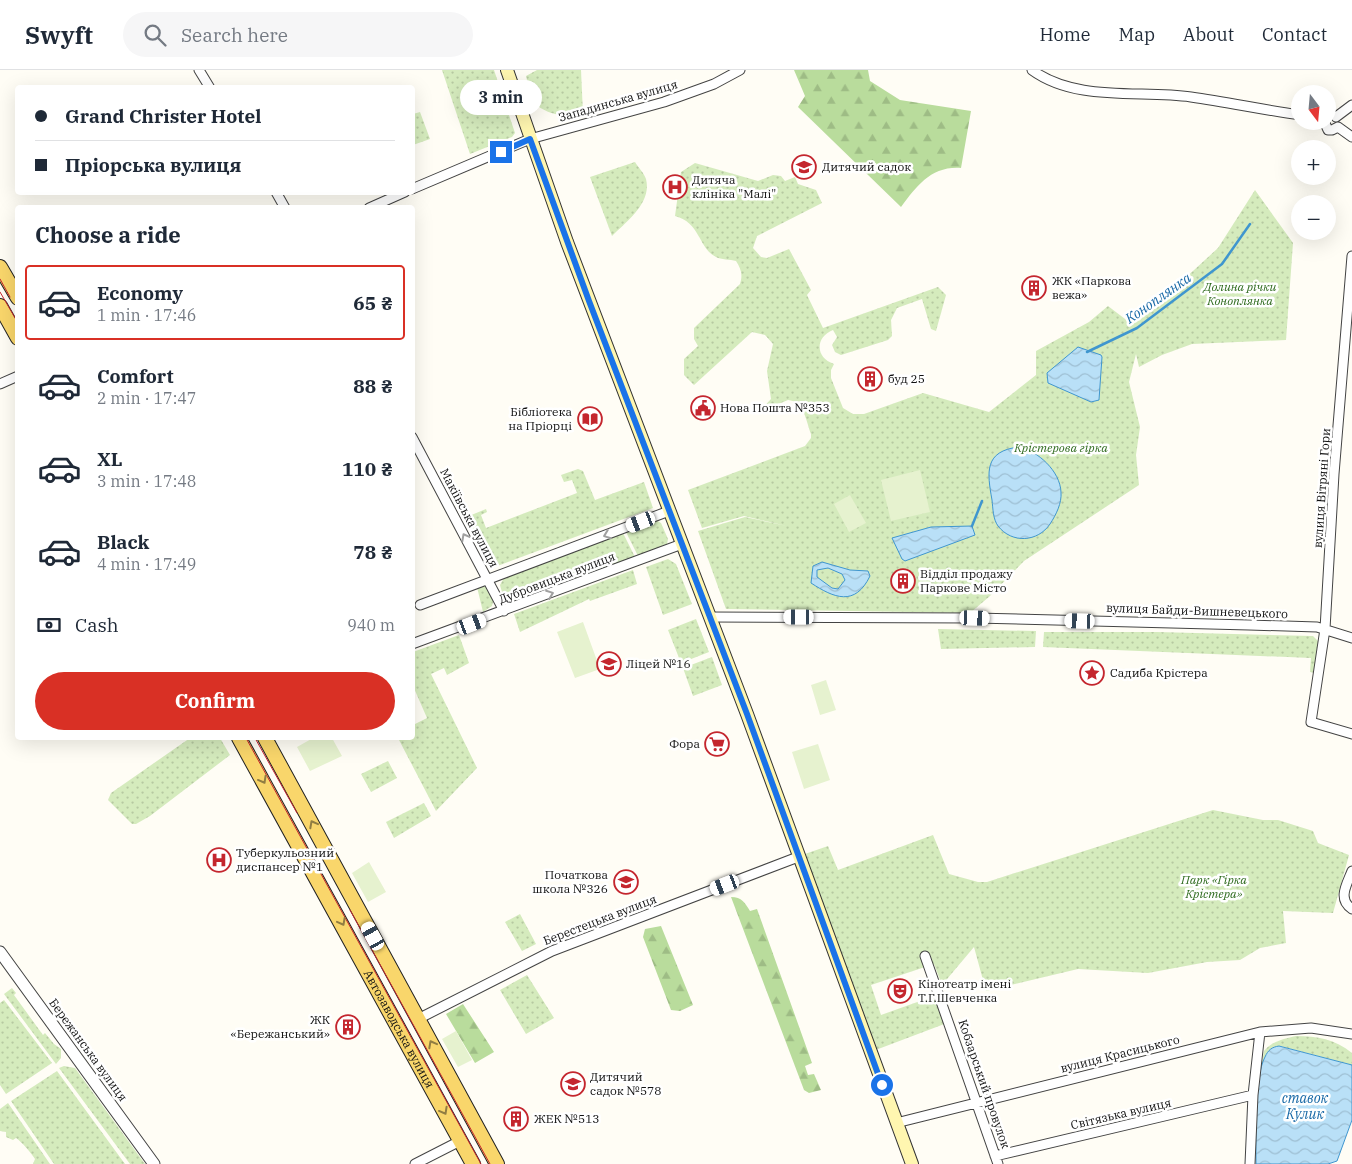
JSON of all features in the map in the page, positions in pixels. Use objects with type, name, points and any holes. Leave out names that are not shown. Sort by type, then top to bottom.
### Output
[{"type":"main road","points":[[507,70],[586,295],[710,617],[912,1164]]},
{"type":"main road","points":[[0,267],[15,293]]},
{"type":"main road","points":[[0,306],[15,333]]},
{"type":"main road","name":"Автозаводська вулиця","points":[[240,740],[473,1164]]},
{"type":"main road","name":"Автозаводська вулиця","points":[[266,740],[497,1164]]},
{"type":"main road","points":[[896,1123],[903,1164]]},
{"type":"street","points":[[199,70],[208,85]]},
{"type":"street","name":"Западинська вулиця","points":[[415,188],[530,139],[664,102],[714,84],[740,70]]},
{"type":"street","points":[[1032,70],[1049,81],[1070,88],[1191,97],[1291,114]]},
{"type":"street","points":[[1336,118],[1352,105]]},
{"type":"street","points":[[1336,122],[1352,137]]},
{"type":"street","points":[[376,205],[398,195]]},
{"type":"street","name":"вулиця Вітряні Гори","points":[[1352,256],[1334,474],[1326,629],[1311,722],[1352,734]]},
{"type":"street","points":[[0,384],[15,377]]},
{"type":"street","name":"Макіївська вулиця","points":[[415,443],[504,611]]},
{"type":"street","name":"Дубровицька вулиця","points":[[420,605],[669,511]]},
{"type":"street","name":"Дубровицька вулиця","points":[[415,643],[682,544]]},
{"type":"street","name":"вулиця Байди-Вишневецького","points":[[710,617],[975,618],[1249,625],[1326,629],[1352,638]]},
{"type":"street","name":"Берестецька вулиця","points":[[418,1019],[552,951],[798,857]]},
{"type":"street","points":[[1352,871],[1343,897],[1344,903],[1352,908]]},
{"type":"street","name":"Бережанська вулиця","points":[[0,954],[154,1164]]},
{"type":"street","name":"Кобзарський провулок","points":[[925,956],[997,1160]]},
{"type":"street","name":"вулиця Красицького","points":[[896,1123],[1260,1032],[1303,1028],[1352,1034]]},
{"type":"street","points":[[1250,1164],[1253,1096],[1260,1032]]},
{"type":"street","name":"Світязька вулиця","points":[[997,1160],[1253,1096]]},
{"type":"street","points":[[415,1164],[460,1141]]},
{"type":"green space","points":[[442,70],[494,70],[515,133],[512,137],[470,154]]},
{"type":"green space","points":[[537,70],[581,70],[583,114],[570,116],[555,114],[536,104],[531,97],[526,76]]},
{"type":"green space","points":[[794,70],[868,70],[870,81],[900,100],[971,111],[961,168],[950,168],[933,174],[919,185],[901,207],[798,107],[805,96]]},
{"type":"green space","points":[[420,112],[430,139],[415,144],[415,113]]},
{"type":"green space","points":[[635,162],[646,179],[647,188],[645,196],[637,211],[612,236],[590,177]]},
{"type":"green space","points":[[695,163],[758,181],[773,175],[781,176],[785,181],[795,177],[798,184],[816,190],[822,203],[757,236],[753,248],[761,257],[767,258],[789,249],[811,290],[807,295],[823,328],[938,287],[946,295],[936,331],[931,329],[922,299],[897,308],[891,320],[892,336],[888,340],[841,355],[835,352],[832,345],[837,337],[833,330],[823,337],[820,347],[823,357],[834,364],[831,370],[831,378],[843,408],[853,414],[864,414],[923,393],[989,412],[1036,375],[1036,351],[1089,322],[1108,306],[1129,322],[1169,293],[1218,248],[1255,190],[1293,243],[1286,340],[1192,344],[1162,355],[1139,367],[1136,354],[1129,382],[1140,427],[1136,455],[1139,485],[1024,561],[990,596],[970,613],[726,609],[698,531],[745,517],[787,526],[744,516],[702,528],[688,490],[805,446],[811,438],[811,434],[804,412],[793,401],[788,400],[759,412],[771,399],[767,371],[773,344],[765,335],[752,332],[694,385],[684,375],[684,359],[698,346],[694,339],[694,328],[740,284],[741,277],[736,261],[718,258],[710,253],[690,224],[675,216],[681,172]]},
{"type":"green space","points":[[578,469],[583,471],[595,500],[644,482],[653,508],[492,568],[464,518],[486,509],[487,512],[481,515],[486,528],[577,493],[572,480],[564,482],[561,475]]},
{"type":"green space","points":[[920,470],[930,512],[891,521],[881,480]]},
{"type":"green space","points":[[850,495],[866,523],[849,532],[834,504]]},
{"type":"green space","points":[[656,520],[661,523],[668,539],[667,544],[638,556],[626,532]]},
{"type":"green space","points":[[623,533],[635,557],[515,601],[509,600],[503,594],[500,585],[505,576]]},
{"type":"green space","points":[[668,559],[676,564],[692,604],[663,615],[646,567]]},
{"type":"green space","points":[[633,570],[637,584],[590,601],[589,599],[520,632],[514,614]]},
{"type":"green space","points":[[477,587],[487,587],[494,598],[492,606],[483,612]]},
{"type":"green space","points":[[696,619],[709,652],[681,663],[668,630]]},
{"type":"green space","points":[[583,622],[600,669],[575,678],[557,632]]},
{"type":"green space","points":[[938,629],[1036,631],[1035,647],[941,649]]},
{"type":"green space","points":[[1044,632],[1157,632],[1313,636],[1318,641],[1315,673],[1310,672],[1311,658],[1043,647]]},
{"type":"green space","points":[[459,635],[469,663],[447,675],[444,668],[431,674],[477,768],[436,811],[399,740],[415,740],[415,724],[427,718],[415,691],[415,651]]},
{"type":"green space","points":[[712,657],[722,685],[693,696],[683,668]]},
{"type":"green space","points":[[826,680],[836,710],[820,715],[811,685]]},
{"type":"green space","points":[[187,740],[221,740],[230,755],[150,816],[136,824],[132,824],[108,800],[111,793]]},
{"type":"green space","points":[[309,740],[333,740],[342,756],[310,771],[297,747]]},
{"type":"green space","points":[[818,744],[830,780],[804,789],[792,752]]},
{"type":"green space","points":[[388,761],[397,778],[371,792],[361,774]]},
{"type":"green space","points":[[424,803],[431,816],[394,838],[386,822]]},
{"type":"green space","name":"Парк «Гірка Крістера»","points":[[1213,810],[1263,820],[1278,820],[1313,831],[1318,843],[1349,855],[1333,913],[1283,911],[1286,943],[1260,948],[1240,960],[1207,962],[1148,973],[1078,969],[986,991],[974,947],[942,985],[934,964],[871,985],[881,1015],[937,995],[947,1023],[873,1051],[802,855],[828,846],[838,870],[933,835],[949,874],[978,882],[987,882]]},
{"type":"green space","points":[[369,862],[386,892],[368,902],[352,873]]},
{"type":"green space","points":[[731,897],[741,899],[750,911],[757,909],[812,1063],[805,1066],[808,1075],[814,1074],[821,1090],[809,1093],[804,1090]]},
{"type":"green space","points":[[520,914],[536,944],[522,951],[505,922]]},
{"type":"green space","points":[[661,926],[693,1005],[680,1011],[671,1010],[643,937],[645,929]]},
{"type":"green space","points":[[527,975],[554,1018],[526,1034],[500,990]]},
{"type":"green space","points":[[12,988],[16,993],[14,995],[43,1035],[45,1033],[61,1049],[61,1058],[56,1064],[4,994]]},
{"type":"green space","points":[[4,1000],[52,1063],[6,1094],[0,1085],[0,1003]]},
{"type":"green space","points":[[463,1004],[494,1052],[475,1063],[446,1014]]},
{"type":"green space","points":[[456,1031],[472,1060],[458,1067],[442,1039]]},
{"type":"green space","points":[[1296,1036],[1318,1038],[1339,1044],[1352,1053],[1352,1065],[1280,1046],[1258,1092],[1254,1164],[1256,1093],[1264,1051],[1274,1043]]},
{"type":"green space","points":[[64,1066],[75,1068],[145,1164],[130,1164],[59,1068]]},
{"type":"green space","points":[[57,1071],[125,1164],[54,1164],[11,1101]]},
{"type":"green space","points":[[8,1103],[50,1164],[33,1164],[35,1159],[21,1142],[16,1138],[13,1140],[6,1137],[6,1132],[0,1131],[0,1109]]},
{"type":"water","points":[[1078,347],[1102,357],[1099,400],[1091,402],[1048,383],[1047,373]]},
{"type":"water","points":[[1019,447],[1040,457],[1047,463],[1057,477],[1061,492],[1058,509],[1050,524],[1039,534],[1025,539],[1010,536],[998,526],[995,520],[989,480],[990,464],[994,458],[999,453],[1008,449]]},
{"type":"water","points":[[972,526],[975,535],[905,561],[902,559],[892,538],[931,527]]},
{"type":"water","points":[[822,562],[850,570],[868,571],[870,576],[858,592],[851,596],[836,596],[811,583],[813,566]],"holes":[[[828,568],[842,574],[845,580],[838,589],[832,588],[817,577],[817,570]]]},
{"type":"water","name":"ставок Кулик","points":[[1279,1046],[1352,1065],[1352,1120],[1337,1161],[1328,1164],[1256,1164],[1256,1109],[1261,1066],[1270,1049]]},
{"type":"waterway","name":"Коноплянка","points":[[1087,352],[1137,328],[1222,264],[1250,224]]},
{"type":"waterway","points":[[972,526],[982,501]]},
{"type":"tram line","points":[[0,279],[10,297]]},
{"type":"tram line","points":[[0,292],[15,318]]},
{"type":"tram line","points":[[247,740],[481,1164]]},
{"type":"tram line","points":[[256,740],[297,813]]},
{"type":"tram line","points":[[350,910],[490,1164]]},
{"type":"place","name":"Дитячий садок","points":[[804,167]]},
{"type":"place","name":"Дитяча клініка \"Малі\"","points":[[675,187]]},
{"type":"place","name":"ЖК «Паркова вежа»","points":[[1034,288]]},
{"type":"place","name":"буд 25","points":[[870,379]]},
{"type":"place","name":"Нова Пошта №353","points":[[703,408]]},
{"type":"place","name":"Бібліотека на Пріорці","points":[[590,419]]},
{"type":"place","name":"Відділ продажу Паркове Місто","points":[[903,581]]},
{"type":"place","name":"Ліцей №16","points":[[609,664]]},
{"type":"place","name":"Садиба Крістера","points":[[1092,673]]},
{"type":"place","name":"Фора","points":[[717,744]]},
{"type":"place","name":"Туберкульозний диспансер №1","points":[[219,860]]},
{"type":"place","name":"Початкова школа №326","points":[[626,882]]},
{"type":"place","name":"Кінотеатр імені Т.Г.Шевченка","points":[[900,991]]},
{"type":"place","name":"ЖК «Бережанський»","points":[[348,1027]]},
{"type":"place","name":"Дитячий садок №578","points":[[573,1084]]},
{"type":"place","name":"ЖЕК №513","points":[[516,1119]]},
{"type":"route","points":[[501,152],[530,139],[566,242],[747,714],[882,1085]]},
{"type":"park label","name":"Долина річки Коноплянка","points":[[1240,294]]},
{"type":"park label","name":"Крістерова гірка","points":[[1061,448]]}]
